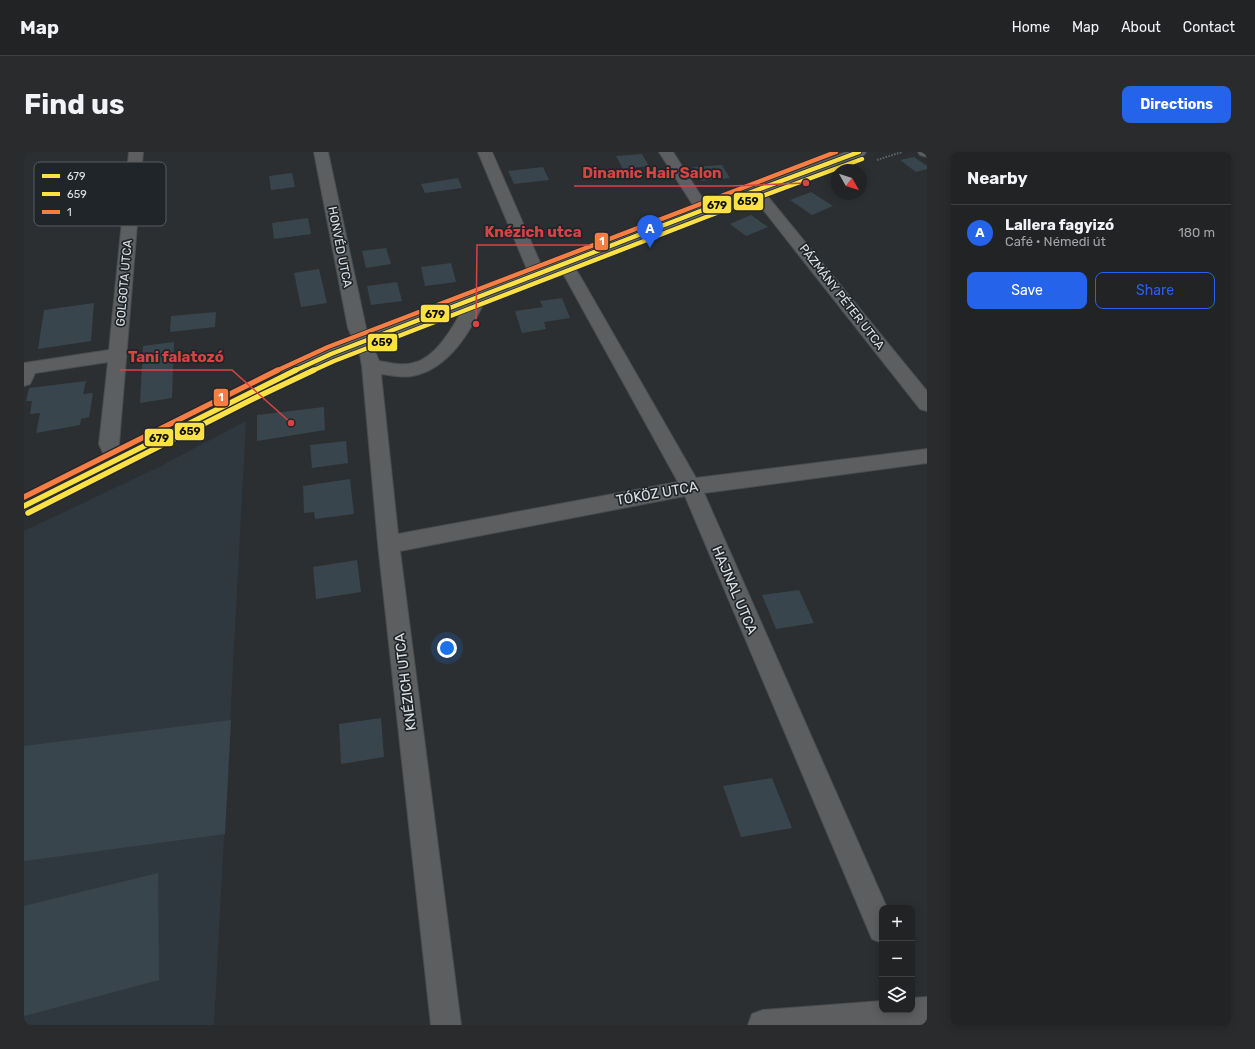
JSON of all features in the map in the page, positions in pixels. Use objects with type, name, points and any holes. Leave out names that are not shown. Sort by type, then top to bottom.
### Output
[{"type":"main road","points":[[24,506],[116,461],[275,379],[362,341],[853,153]]},
{"type":"street","name":"GOLGOTA UTCA","points":[[135,162],[136,152]]},
{"type":"street","name":"HONVÉD UTCA","points":[[321,152],[357,328],[362,341]]},
{"type":"street","points":[[485,152],[537,274]]},
{"type":"street","points":[[666,152],[704,210]]},
{"type":"street","name":"PÁZMÁNY PÉTER UTCA","points":[[755,190],[927,404]]},
{"type":"street","name":"GOLGOTA UTCA","points":[[116,461],[110,444],[129,226]]},
{"type":"street","name":"HAJNAL UTCA","points":[[563,264],[691,487],[879,922]]},
{"type":"street","points":[[371,366],[411,370],[422,367],[431,361],[459,332],[472,313],[479,296]]},
{"type":"street","name":"KNÉZICH UTCA","points":[[362,341],[369,355],[371,366],[389,544],[446,1025]]},
{"type":"street","points":[[24,380],[27,368],[118,355]]},
{"type":"street","name":"TÓKÖZ UTCA","points":[[389,544],[691,487],[927,456]]},
{"type":"street","points":[[763,1025],[919,1008]]},
{"type":"shaded area","points":[[246,421],[214,1025],[24,1025],[24,531],[159,467]]},
{"type":"building","points":[[642,154],[649,166],[623,169],[616,156]]},
{"type":"building","points":[[914,157],[927,166],[927,169],[916,172],[900,160]]},
{"type":"building","points":[[722,165],[730,178],[701,181],[693,167]]},
{"type":"building","points":[[543,167],[549,180],[514,184],[508,171]]},
{"type":"building","points":[[292,173],[295,187],[271,190],[269,176]]},
{"type":"building","points":[[458,178],[462,188],[425,193],[421,184]]},
{"type":"building","points":[[811,192],[833,206],[812,215],[790,200]]},
{"type":"building","points":[[751,215],[768,227],[746,236],[730,224]]},
{"type":"building","points":[[308,218],[311,234],[274,239],[272,223]]},
{"type":"building","points":[[386,248],[391,264],[366,268],[362,251]]},
{"type":"building","points":[[451,263],[456,282],[425,286],[421,267]]},
{"type":"building","points":[[319,269],[327,303],[301,307],[294,273]]},
{"type":"building","points":[[397,282],[402,301],[371,305],[367,286]]},
{"type":"building","points":[[562,298],[570,318],[544,322],[546,329],[522,333],[515,311],[543,307],[540,301]]},
{"type":"building","points":[[94,303],[91,341],[38,349],[44,310]]},
{"type":"building","points":[[216,312],[215,327],[170,332],[171,316]]},
{"type":"building","points":[[174,342],[172,398],[140,403],[143,346]]},
{"type":"building","points":[[86,381],[83,394],[93,393],[89,417],[81,419],[80,425],[36,433],[40,413],[30,414],[32,401],[26,401],[29,388]]},
{"type":"building","points":[[324,407],[325,430],[257,441],[257,415]]},
{"type":"building","points":[[346,441],[348,463],[312,468],[310,445]]},
{"type":"building","points":[[350,479],[354,514],[315,519],[314,512],[304,513],[303,486]]},
{"type":"building","points":[[357,560],[361,592],[316,599],[313,567]]},
{"type":"building","points":[[799,590],[814,623],[776,629],[762,595]]},
{"type":"building","points":[[381,718],[384,757],[341,764],[339,724]]},
{"type":"building","points":[[231,720],[225,834],[24,861],[24,746]]},
{"type":"building","points":[[772,778],[792,828],[741,837],[723,786]]},
{"type":"building","points":[[158,873],[159,980],[24,1016],[24,906]]},
{"type":"transit line","name":"1","points":[[24,497],[250,383],[328,347],[836,152]]},
{"type":"transit line","name":"679","points":[[24,506],[254,390],[331,354],[703,210],[859,152]]},
{"type":"transit line","name":"659","points":[[28,513],[257,397],[334,361],[706,217],[862,159]]},
{"type":"place","name":"Dinamic Hair Salon","points":[[806,183]]},
{"type":"place","name":"Lallera fagyizó","points":[[650,248]]},
{"type":"place","name":"Knézich utca","points":[[476,324]]},
{"type":"place","name":"Tani falatozó","points":[[291,423]]}]
